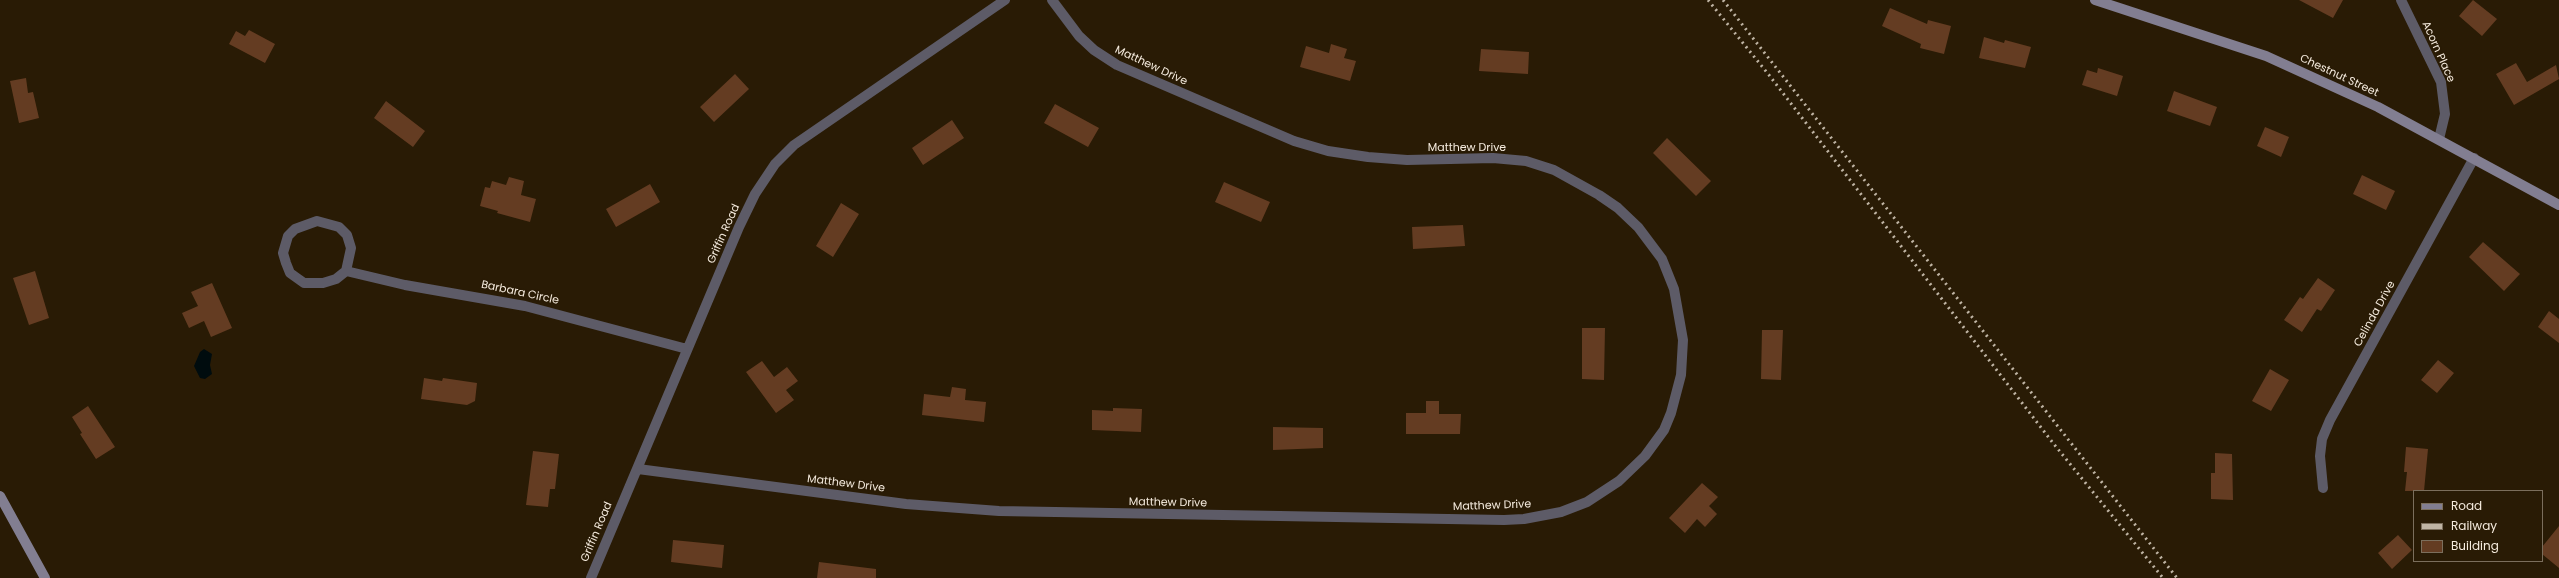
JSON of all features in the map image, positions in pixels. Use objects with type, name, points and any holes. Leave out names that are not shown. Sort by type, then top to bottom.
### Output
[{"type":"main road","name":"Chestnut Street","points":[[2095,0],[2266,56],[2378,107],[2559,205]]},
{"type":"main road","points":[[0,496],[44,578]]},
{"type":"street","name":"Griffin Road","points":[[591,578],[739,227],[755,194],[775,164],[794,145],[1005,0]]},
{"type":"street","name":"Matthew Drive","points":[[638,469],[906,504],[999,511],[1504,520],[1524,519],[1555,513],[1587,502],[1619,481],[1645,456],[1664,430],[1671,413],[1681,375],[1683,340],[1674,289],[1662,259],[1638,228],[1618,208],[1599,195],[1554,170],[1526,161],[1493,158],[1407,160],[1376,158],[1328,151],[1294,141],[1116,65],[1094,50],[1079,36],[1052,0]]},
{"type":"street","name":"Acorn Place","points":[[2401,0],[2441,82],[2445,114],[2438,139]]},
{"type":"street","name":"Celinda Drive","points":[[2323,488],[2320,456],[2322,439],[2330,420],[2474,158]]},
{"type":"street","points":[[317,221],[339,227],[347,236],[351,248],[346,271],[336,279],[323,283],[304,283],[290,274],[286,263],[283,252],[288,236],[295,229],[317,221]]},
{"type":"street","name":"Barbara Circle","points":[[346,271],[405,285],[525,306],[687,349]]},
{"type":"shaded area","points":[[204,349],[212,354],[210,365],[212,374],[205,379],[200,378],[194,366],[200,352]]},
{"type":"building","points":[[2299,0],[2343,0],[2333,18]]},
{"type":"building","points":[[2473,0],[2497,19],[2482,36],[2459,16]]},
{"type":"building","points":[[1890,8],[1927,24],[1928,20],[1951,26],[1944,54],[1920,48],[1921,44],[1882,26]]},
{"type":"building","points":[[249,30],[275,44],[265,63],[229,44],[236,31],[245,36]]},
{"type":"building","points":[[1984,37],[2004,43],[2005,40],[2031,47],[2025,68],[1979,58]]},
{"type":"building","points":[[1331,44],[1347,49],[1344,58],[1356,61],[1350,81],[1300,67],[1306,46],[1329,53]]},
{"type":"building","points":[[1481,49],[1529,52],[1528,74],[1479,71]]},
{"type":"building","points":[[2516,63],[2527,82],[2556,65],[2559,79],[2514,105],[2496,74]]},
{"type":"building","points":[[2098,68],[2123,76],[2117,96],[2082,85],[2087,70],[2097,73]]},
{"type":"building","points":[[735,74],[749,89],[714,122],[700,107]]},
{"type":"building","points":[[26,78],[28,93],[33,92],[39,118],[19,123],[10,81]]},
{"type":"building","points":[[2174,91],[2217,107],[2210,126],[2167,111]]},
{"type":"building","points":[[386,101],[425,131],[413,147],[374,118]]},
{"type":"building","points":[[1055,104],[1099,128],[1088,147],[1044,123]]},
{"type":"building","points":[[952,120],[964,138],[923,165],[912,148]]},
{"type":"building","points":[[2265,127],[2289,137],[2281,157],[2257,146]]},
{"type":"building","points":[[1667,138],[1711,181],[1696,196],[1653,153]]},
{"type":"building","points":[[2362,175],[2395,191],[2386,210],[2353,194]]},
{"type":"building","points":[[509,177],[524,181],[521,195],[536,199],[530,222],[497,213],[498,211],[480,206],[485,187],[490,188],[492,181],[506,185]]},
{"type":"building","points":[[1224,182],[1270,202],[1261,222],[1215,202]]},
{"type":"building","points":[[650,184],[660,202],[616,227],[606,209]]},
{"type":"building","points":[[841,203],[859,214],[833,257],[816,246]]},
{"type":"building","points":[[1463,225],[1465,246],[1413,249],[1412,227]]},
{"type":"building","points":[[2483,242],[2520,274],[2504,291],[2469,257]]},
{"type":"building","points":[[35,271],[49,318],[29,325],[13,278]]},
{"type":"building","points":[[2318,278],[2335,290],[2321,311],[2317,309],[2302,332],[2284,320],[2300,297],[2303,299]]},
{"type":"building","points":[[212,283],[232,328],[211,337],[204,321],[189,328],[182,313],[198,306],[191,292]]},
{"type":"building","points":[[2549,311],[2559,319],[2559,343],[2538,327]]},
{"type":"building","points":[[1582,328],[1605,328],[1604,380],[1582,379]]},
{"type":"building","points":[[1762,330],[1783,330],[1781,380],[1761,379]]},
{"type":"building","points":[[2438,360],[2454,373],[2437,393],[2421,380]]},
{"type":"building","points":[[762,361],[774,377],[787,367],[798,381],[786,390],[794,400],[776,413],[746,372]]},
{"type":"building","points":[[2270,369],[2289,380],[2271,411],[2252,401]]},
{"type":"building","points":[[424,378],[442,381],[443,378],[477,383],[475,401],[467,405],[421,399]]},
{"type":"building","points":[[952,387],[966,389],[965,400],[986,402],[984,422],[922,415],[924,394],[950,397]]},
{"type":"building","points":[[1426,401],[1439,401],[1439,414],[1461,414],[1460,434],[1406,434],[1406,413],[1426,413]]},
{"type":"building","points":[[88,406],[115,447],[96,459],[80,434],[82,433],[72,417]]},
{"type":"building","points":[[1113,408],[1142,409],[1141,432],[1092,430],[1092,410],[1113,411]]},
{"type":"building","points":[[1273,427],[1323,428],[1323,448],[1273,450]]},
{"type":"building","points":[[2406,447],[2428,449],[2424,490],[2405,491],[2407,472],[2404,472]]},
{"type":"building","points":[[533,451],[559,454],[555,489],[550,489],[548,507],[526,505]]},
{"type":"building","points":[[2215,453],[2232,454],[2233,500],[2211,499],[2211,473],[2215,473]]},
{"type":"building","points":[[1702,483],[1718,497],[1709,506],[1717,514],[1705,527],[1697,519],[1685,533],[1669,518]]},
{"type":"building","points":[[2559,526],[2559,568],[2543,555],[2543,546]]},
{"type":"building","points":[[2398,535],[2412,550],[2392,569],[2378,553]]},
{"type":"building","points":[[673,540],[724,545],[722,568],[671,562]]},
{"type":"building","points":[[819,562],[876,569],[876,578],[817,578]]},
{"type":"railway","points":[[1708,0],[1769,75],[2053,443],[2163,578]]},
{"type":"railway","points":[[1723,0],[2177,578]]}]
